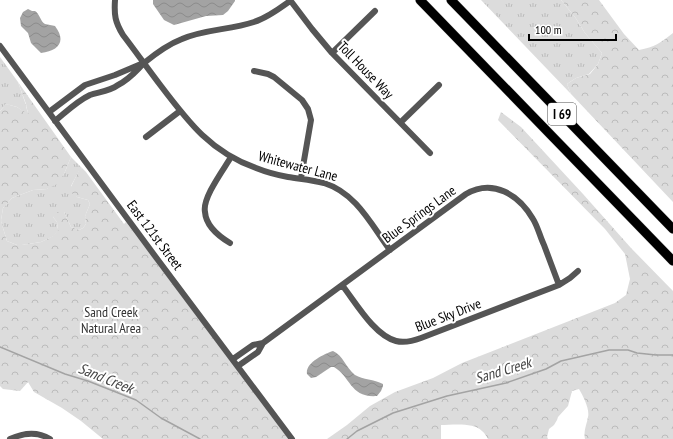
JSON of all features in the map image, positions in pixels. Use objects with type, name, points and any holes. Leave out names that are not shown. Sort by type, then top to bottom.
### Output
[{"type":"highway","name":"I 69","points":[[420,0],[673,261]]},
{"type":"highway","name":"I 69","points":[[451,0],[673,228]]},
{"type":"street","name":"Whitewater Lane","points":[[115,0],[114,12],[116,21],[123,35],[180,111],[199,133],[242,163],[288,177],[302,178],[330,185],[347,194],[360,208],[390,250]]},
{"type":"street","points":[[55,121],[80,101],[89,96],[117,86],[131,77],[144,63],[163,49],[183,38],[253,22],[271,14],[290,0]]},
{"type":"street","name":"Toll House Way","points":[[290,0],[312,30],[332,52],[430,153]]},
{"type":"street","points":[[332,52],[375,11]]},
{"type":"street","name":"East 121st Street","points":[[0,46],[292,439]]},
{"type":"street","points":[[49,112],[85,85],[116,75],[144,63]]},
{"type":"street","points":[[254,71],[274,77],[302,100],[308,109],[311,120],[302,178]]},
{"type":"street","points":[[401,122],[439,85]]},
{"type":"street","points":[[146,137],[180,111]]},
{"type":"street","points":[[230,243],[215,231],[204,212],[204,207],[208,196],[232,157]]},
{"type":"street","name":"Blue Springs Lane","points":[[238,366],[258,352],[263,343],[466,194],[477,189],[492,187],[500,190],[518,201],[530,214],[538,230],[559,285]]},
{"type":"street","name":"Blue Sky Drive","points":[[342,285],[376,329],[388,338],[406,342],[421,338],[559,285],[578,271]]},
{"type":"street","name":"Blue Springs Lane","points":[[233,359],[253,345],[263,343]]},
{"type":"street","points":[[10,439],[30,433],[42,435],[50,439]]},
{"type":"green space","points":[[481,0],[561,0],[575,17],[585,33],[602,53],[598,64],[589,74],[576,78],[567,84],[571,94]]},
{"type":"green space","points":[[561,0],[599,0],[624,34],[639,50],[657,44],[673,33],[673,202],[571,94],[567,84],[576,78],[590,74],[598,64],[602,53],[585,33],[575,17]]},
{"type":"green space","points":[[0,57],[18,82],[28,115],[17,107],[6,104],[0,111]]},
{"type":"green space","name":"Sand Creek Natural Area","points":[[18,82],[71,157],[64,174],[57,184],[47,189],[33,190],[12,198],[3,208],[1,220],[7,241],[17,245],[22,245],[41,242],[53,236],[58,230],[57,222],[53,217],[55,212],[64,212],[71,227],[79,230],[83,228],[86,224],[85,216],[90,204],[88,200],[77,197],[69,191],[79,170],[82,168],[124,224],[126,222],[289,439],[103,439],[62,408],[34,392],[28,382],[20,391],[3,389],[0,386],[0,111],[6,104],[17,107],[28,114]]},
{"type":"green space","points":[[501,112],[521,127],[631,248],[673,291],[673,439],[585,439],[584,433],[588,410],[579,389],[572,391],[568,406],[558,417],[554,425],[549,429],[548,439],[488,439],[484,433],[474,426],[441,425],[441,439],[327,439],[370,406],[395,392],[433,378],[462,363],[615,303],[626,295],[630,279],[625,254],[605,229],[498,120]]},
{"type":"green space","points":[[71,157],[82,168],[71,186],[77,197],[88,200],[90,204],[85,216],[86,224],[83,228],[79,230],[71,227],[64,212],[53,217],[57,222],[58,230],[54,236],[41,242],[22,245],[17,245],[7,241],[1,220],[3,208],[12,198],[33,190],[47,189],[64,174]]},
{"type":"water","points":[[153,0],[235,1],[223,15],[206,16],[174,25],[164,20],[153,4]]},
{"type":"water","points":[[28,9],[37,12],[45,24],[55,26],[60,37],[59,45],[56,48],[41,53],[31,43],[28,33],[21,26],[20,18],[23,12]]},
{"type":"water","points":[[333,351],[339,355],[355,375],[383,384],[381,391],[377,396],[361,394],[352,386],[340,371],[334,367],[331,367],[316,377],[311,378],[307,374],[307,370],[312,363],[325,354]]},
{"type":"waterway","name":"Sand Creek","points":[[0,347],[65,374],[88,381],[136,400],[161,418],[200,439]]},
{"type":"waterway","name":"Sand Creek","points":[[347,439],[357,431],[393,413],[447,396],[506,383],[546,369],[561,361],[609,350],[628,350],[637,353],[673,355]]}]
